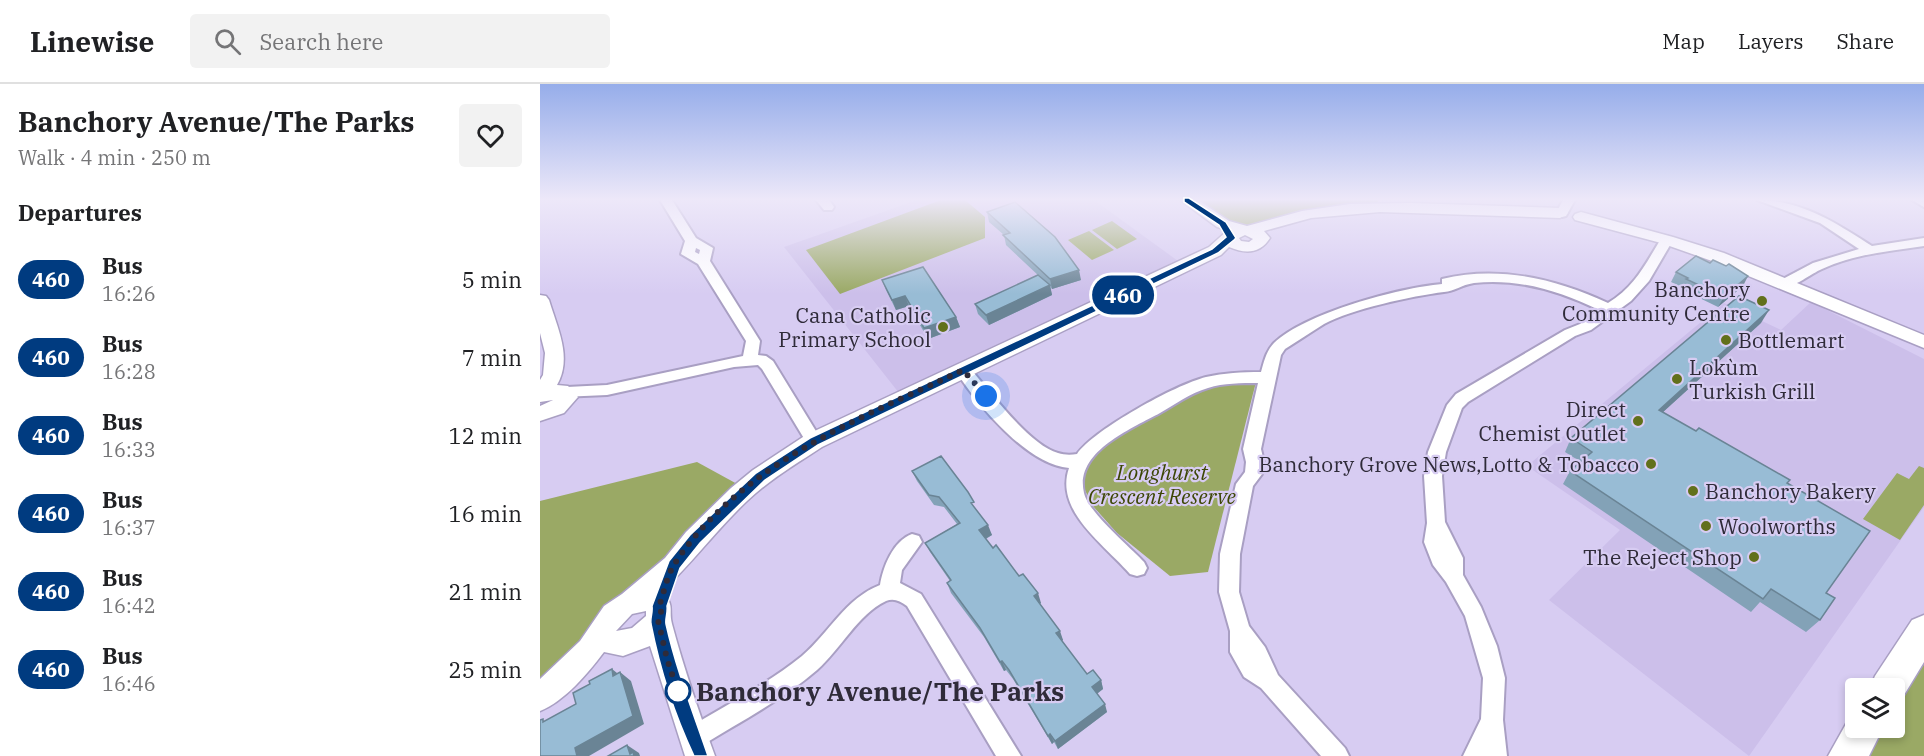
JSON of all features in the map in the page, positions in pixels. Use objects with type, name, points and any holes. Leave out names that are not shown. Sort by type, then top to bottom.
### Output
[{"type":"highway","points":[[1894,678],[1924,631]]},
{"type":"highway","points":[[1847,756],[1858,738]]},
{"type":"street","points":[[685,231],[691,241],[688,254],[703,261],[753,342],[750,360]]},
{"type":"street","points":[[1235,231],[1241,235]]},
{"type":"street","points":[[617,640],[611,616],[674,565],[695,539],[739,494],[761,476],[814,441],[1252,231]]},
{"type":"street","points":[[1632,231],[1667,240],[1789,286],[1912,340],[1924,351]]},
{"type":"street","points":[[1841,231],[1868,249]]},
{"type":"street","points":[[1495,756],[1492,720],[1494,678],[1486,646],[1474,613],[1453,576],[1440,559],[1434,542],[1436,523],[1433,476],[1437,452],[1450,423],[1472,403],[1478,390],[1570,333],[1586,328],[1598,320],[1642,282],[1667,240]]},
{"type":"street","points":[[1789,286],[1808,272],[1840,256],[1868,249],[1917,243],[1924,253]]},
{"type":"street","points":[[1336,756],[1269,681],[1252,670],[1241,652],[1240,631],[1229,592],[1230,554],[1245,484],[1253,474],[1255,462],[1252,449],[1270,371],[1283,358],[1294,338],[1308,327],[1333,315],[1424,290],[1447,288],[1456,282],[1509,277],[1539,281],[1571,291],[1607,311]]},
{"type":"street","points":[[540,303],[555,353],[551,401],[750,360],[761,360],[768,365],[814,441]]},
{"type":"street","points":[[963,370],[1031,447],[1048,457],[1062,461],[1082,461]]},
{"type":"street","points":[[1137,568],[1087,513],[1075,494],[1076,472],[1086,453],[1112,432],[1197,385],[1270,371]]},
{"type":"street","points":[[889,591],[893,568],[912,542]]},
{"type":"street","points":[[540,698],[572,670],[617,640],[644,635],[659,613],[674,565]]},
{"type":"street","points":[[632,601],[651,599],[659,613],[667,659],[696,747],[809,663],[829,645],[863,606],[889,591],[907,593],[914,600],[1009,756]]},
{"type":"street","points":[[617,640],[667,659]]},
{"type":"street","points":[[1475,756],[1492,720]]},
{"type":"shaded area","name":"Cana Catholic Primary School","points":[[828,231],[1137,231],[1178,261],[899,393],[784,247]]},
{"type":"shaded area","points":[[1811,302],[1924,359],[1924,507],[1749,756],[1549,600],[1620,530],[1527,466],[1724,303],[1781,330]]},
{"type":"green space","points":[[856,231],[985,231],[985,238],[840,294],[806,250]]},
{"type":"green space","points":[[1089,231],[1114,250],[1092,260],[1068,240]]},
{"type":"green space","points":[[1094,231],[1126,231],[1137,239],[1117,249]]},
{"type":"green space","name":"Longhurst Crescent Reserve","points":[[1256,382],[1208,572],[1170,576],[1117,533],[1092,505],[1084,488],[1085,468],[1094,452],[1113,437],[1201,388],[1222,383]]},
{"type":"green space","points":[[697,462],[739,485],[540,686],[540,501]]},
{"type":"green space","points":[[1919,466],[1924,468],[1924,505],[1900,540],[1863,519],[1897,473],[1909,479]]},
{"type":"green space","points":[[1924,657],[1924,756],[1864,756],[1876,738],[1905,738],[1905,689]]},
{"type":"building","points":[[1008,231],[1049,231],[1079,270],[1050,279],[1003,235],[1010,233]]},
{"type":"building","points":[[1696,256],[1710,263],[1713,260],[1726,266],[1729,264],[1748,276],[1724,297],[1676,272]]},
{"type":"building","points":[[923,267],[956,317],[924,328],[905,296],[892,300],[882,280]]},
{"type":"building","points":[[1038,275],[1050,285],[986,315],[975,304]]},
{"type":"building","points":[[1739,296],[1769,310],[1659,410],[1696,431],[1699,428],[1790,480],[1787,483],[1870,531],[1826,593],[1835,598],[1820,620],[1771,589],[1763,599],[1570,471],[1592,452],[1571,438]]},
{"type":"building","points":[[941,456],[968,492],[974,502],[971,503],[988,525],[979,530],[993,548],[996,545],[1019,576],[1023,574],[1038,593],[1034,596],[1060,631],[1056,633],[1087,674],[1093,670],[1101,680],[1092,687],[1105,704],[1055,741],[1050,734],[1048,736],[1009,670],[1002,661],[1000,662],[980,628],[947,583],[951,580],[925,543],[960,523],[939,497],[929,495],[912,471]]},
{"type":"building","points":[[612,669],[613,676],[620,672],[633,716],[575,748],[577,756],[540,756],[540,720],[543,719],[543,722],[576,704],[573,693],[590,684],[589,681]]},
{"type":"building","points":[[627,745],[630,754],[633,752],[634,756],[608,756]]},
{"type":"bus line","name":"460","points":[[700,756],[667,659],[658,620],[661,612],[659,606],[674,565],[695,539],[739,494],[761,476],[814,441],[1215,251],[1231,238],[1228,231]]},
{"type":"place","name":"Banchory Community Centre","points":[[1762,301]]},
{"type":"place","name":"Cana Catholic Primary School","points":[[943,327]]},
{"type":"place","name":"Bottlemart","points":[[1726,340]]},
{"type":"place","name":"Lokùm Turkish Grill","points":[[1677,379]]},
{"type":"place","name":"Direct Chemist Outlet","points":[[1638,421]]},
{"type":"place","name":"Banchory Grove News,Lotto & Tobacco","points":[[1651,464]]},
{"type":"place","name":"Banchory Bakery","points":[[1693,491]]},
{"type":"place","name":"Woolworths","points":[[1706,526]]},
{"type":"place","name":"The Reject Shop","points":[[1754,557]]},
{"type":"place","name":"Banchory Avenue/The Parks","points":[[678,691]]},
{"type":"route","points":[[678,691],[680,698],[667,659],[658,620],[661,612],[659,606],[674,565],[695,539],[739,494],[761,476],[814,441],[963,370],[986,396]]}]
